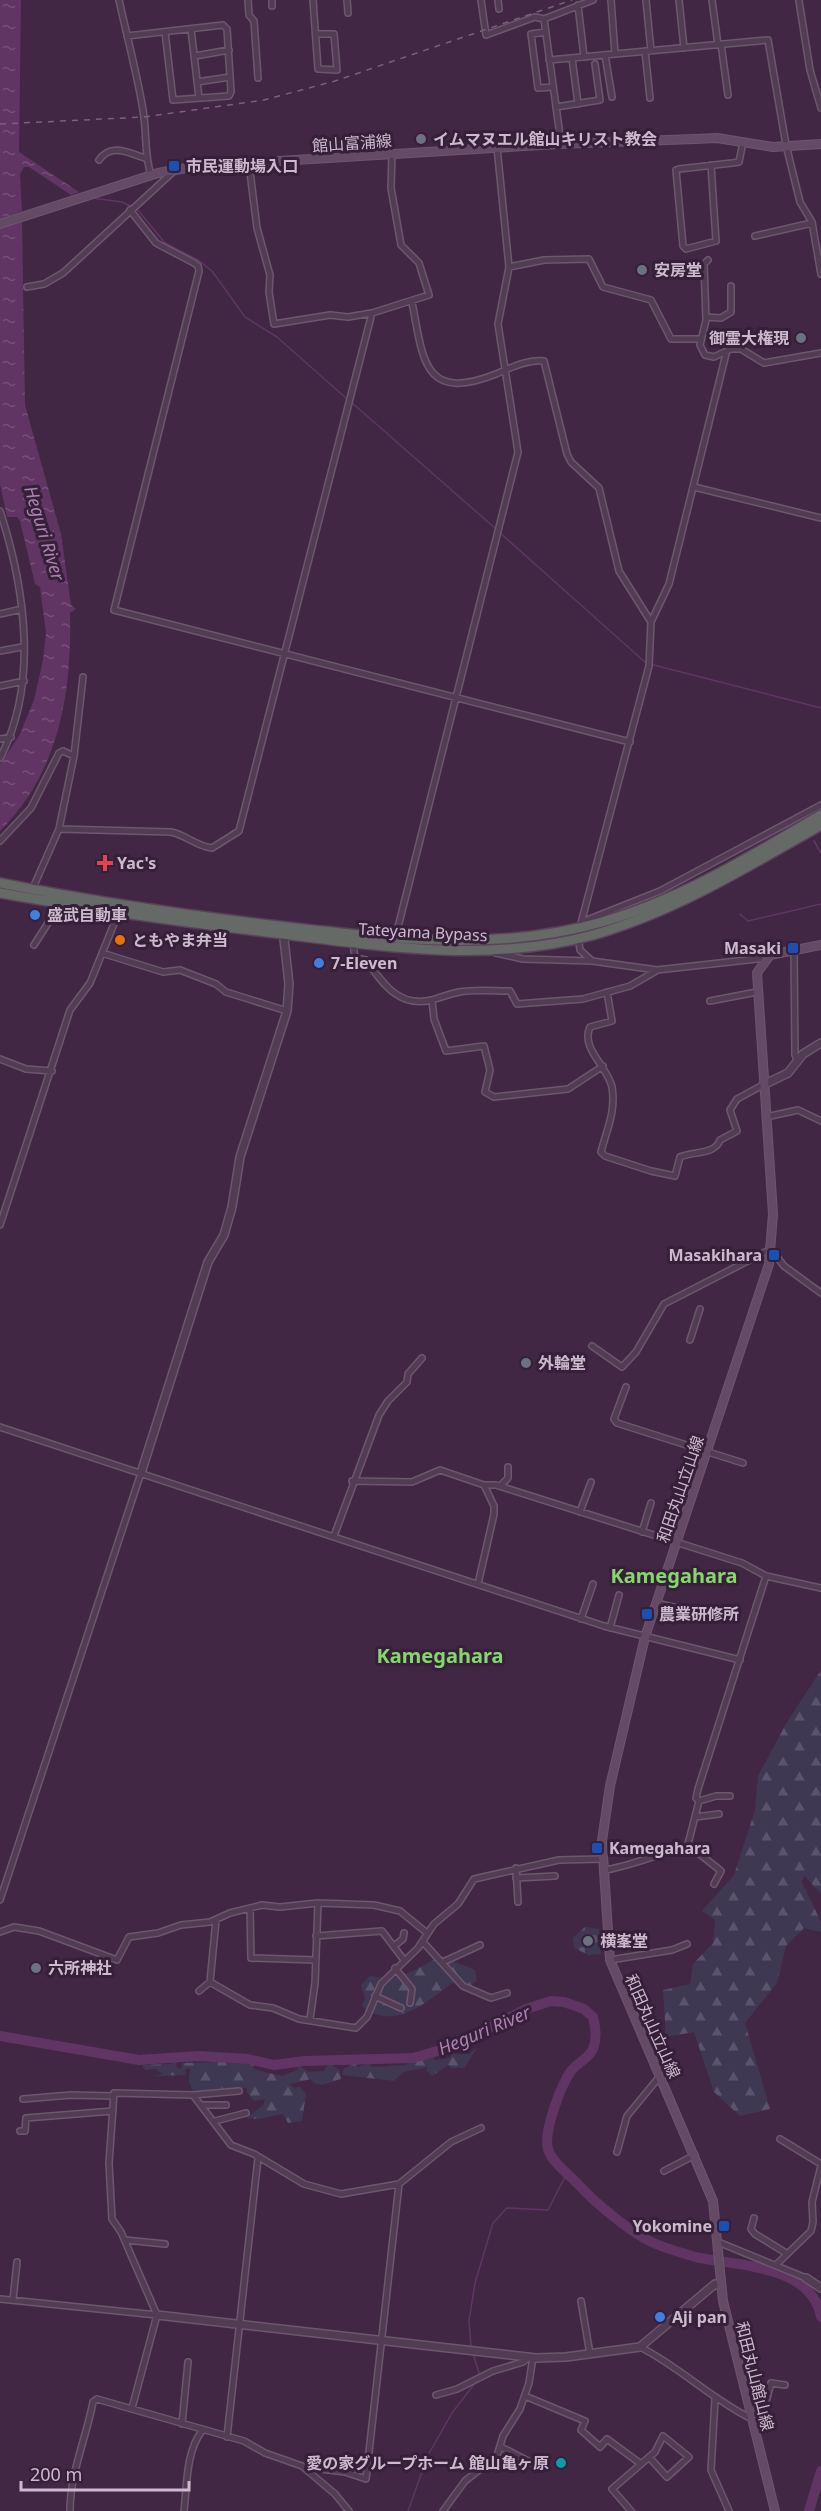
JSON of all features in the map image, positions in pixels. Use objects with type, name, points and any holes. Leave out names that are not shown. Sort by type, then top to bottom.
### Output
[{"type":"highway","name":"Tateyama Bypass","points":[[0,892],[118,914],[283,930],[395,939],[487,941],[530,938],[628,914],[677,894],[821,815]]},
{"type":"highway","name":"Tateyama Bypass","points":[[0,884],[353,943],[446,951],[489,951],[577,939],[677,905],[821,825]]},
{"type":"main road","name":"館山富浦線","points":[[0,224],[151,175],[177,169],[561,143],[711,138],[789,147],[821,144]]},
{"type":"main road","points":[[765,958],[821,945]]},
{"type":"main road","name":"和田丸山立山線","points":[[718,2244],[713,2201],[696,2155],[610,1960],[602,1841],[607,1804],[645,1637],[766,1276],[771,1249],[773,1214],[757,992],[757,973],[765,958]]},
{"type":"main road","name":"和田丸山館山線","points":[[718,2244],[720,2284],[775,2511]]},
{"type":"street","points":[[119,0],[143,106],[147,134],[147,159],[151,175]]},
{"type":"street","points":[[248,0],[249,15],[254,21],[258,78]]},
{"type":"street","points":[[313,0],[315,34],[318,69],[337,70],[334,34],[315,34]]},
{"type":"street","points":[[347,0],[348,13]]},
{"type":"street","points":[[481,0],[486,35],[535,16],[544,19],[593,0]]},
{"type":"street","points":[[498,0],[500,9]]},
{"type":"street","points":[[611,0],[615,54]]},
{"type":"street","points":[[646,0],[650,98]]},
{"type":"street","points":[[679,0],[684,48]]},
{"type":"street","points":[[712,0],[728,95]]},
{"type":"street","points":[[799,1],[810,70],[821,108]]},
{"type":"street","points":[[578,5],[584,57]]},
{"type":"street","points":[[544,19],[561,143]]},
{"type":"street","points":[[127,36],[223,25],[227,29],[229,51],[231,92],[229,96],[173,100],[165,32]]},
{"type":"street","points":[[191,29],[199,98]]},
{"type":"street","points":[[546,32],[531,34],[538,88],[553,87]]},
{"type":"street","points":[[549,60],[768,40],[781,120],[800,202],[812,223],[821,274]]},
{"type":"street","points":[[195,56],[229,51]]},
{"type":"street","points":[[605,55],[612,96]]},
{"type":"street","points":[[572,58],[578,104]]},
{"type":"street","points":[[556,107],[600,100],[595,64]]},
{"type":"street","points":[[197,82],[230,77]]},
{"type":"street","points":[[711,165],[716,241],[686,249],[683,246],[676,170],[711,165],[739,162],[743,142]]},
{"type":"street","points":[[395,939],[518,449],[498,324],[509,267],[497,147]]},
{"type":"street","points":[[99,160],[107,151],[114,149],[147,159]]},
{"type":"street","points":[[249,164],[257,228],[270,275],[269,292],[274,324],[330,315],[348,317],[372,313],[429,296],[418,263],[401,245],[391,188],[392,153]]},
{"type":"street","points":[[27,287],[44,284],[63,273],[177,169]]},
{"type":"street","points":[[131,209],[156,243],[194,263],[199,271],[114,610],[630,742]]},
{"type":"street","points":[[755,236],[812,223]]},
{"type":"street","points":[[509,267],[544,260],[589,259],[603,287],[651,300],[671,339],[700,339]]},
{"type":"street","points":[[708,260],[704,264],[705,328],[700,339],[701,350],[705,355],[714,357],[731,350],[741,349],[764,363],[821,353]]},
{"type":"street","points":[[706,317],[721,318],[731,312],[733,301],[731,286]]},
{"type":"street","points":[[412,302],[422,359],[444,381],[465,385],[505,369],[535,361],[542,360],[546,363],[570,462],[599,488],[619,571],[651,622]]},
{"type":"street","points":[[59,829],[171,832],[182,834],[200,846],[212,848],[239,831],[372,313]]},
{"type":"street","points":[[592,960],[580,950],[577,939],[649,664],[651,622],[669,584],[726,354]]},
{"type":"street","points":[[694,487],[821,518]]},
{"type":"street","points":[[0,511],[22,609],[24,681],[11,737],[0,758]]},
{"type":"street","points":[[0,614],[22,609]]},
{"type":"street","points":[[0,651],[22,647]]},
{"type":"street","points":[[32,890],[59,829],[74,756],[83,677]]},
{"type":"street","points":[[0,686],[24,681]]},
{"type":"street","points":[[0,739],[11,737]]},
{"type":"street","points":[[0,841],[31,807],[59,753],[63,751],[74,756]]},
{"type":"street","points":[[581,925],[660,891],[821,805]]},
{"type":"street","points":[[34,945],[48,923],[55,903]]},
{"type":"street","points":[[0,1225],[70,1010],[90,983],[118,914]]},
{"type":"street","points":[[0,1900],[208,1262],[224,1235],[232,1207],[240,1157],[287,1011],[290,984],[283,930]]},
{"type":"street","points":[[353,943],[355,958],[366,960],[388,989],[410,1002],[432,1000],[460,992],[510,991],[517,1005],[567,1002],[630,986],[657,970]]},
{"type":"street","points":[[794,950],[795,1055],[798,1060]]},
{"type":"street","points":[[489,951],[523,959],[592,960],[657,970],[765,958]]},
{"type":"street","points":[[102,953],[163,972],[180,970],[216,984],[226,992],[287,1011]]},
{"type":"street","points":[[607,992],[612,1021],[590,1028],[588,1032],[589,1045],[603,1066],[611,1084],[614,1110],[601,1152],[605,1156],[662,1174],[675,1176],[680,1157],[712,1150],[718,1146],[720,1140],[737,1131],[730,1110],[736,1100],[788,1073],[798,1060],[821,1043]]},
{"type":"street","points":[[710,1000],[757,992]]},
{"type":"street","points":[[432,1000],[434,1019],[446,1051],[484,1046],[490,1070],[485,1092],[494,1097],[518,1097],[568,1089],[603,1066]]},
{"type":"street","points":[[0,1059],[26,1069],[52,1071]]},
{"type":"street","points":[[766,1117],[798,1110],[821,1121]]},
{"type":"street","points":[[592,1346],[622,1367],[636,1352],[664,1305],[771,1249],[784,1266],[821,1293]]},
{"type":"street","points":[[690,1340],[700,1308]]},
{"type":"street","points":[[334,1536],[352,1481],[379,1415],[388,1401],[407,1382],[408,1374],[422,1358]]},
{"type":"street","points":[[626,1387],[614,1419],[617,1423],[743,1464]]},
{"type":"street","points":[[0,1426],[581,1619],[740,1660]]},
{"type":"street","points":[[500,1486],[508,1478],[508,1467]]},
{"type":"street","points":[[352,1481],[412,1482],[440,1470],[484,1485],[488,1483],[500,1486],[742,1563],[766,1576],[821,1588]]},
{"type":"street","points":[[580,1512],[591,1482]]},
{"type":"street","points":[[478,1584],[494,1514],[494,1506],[484,1485]]},
{"type":"street","points":[[642,1532],[651,1503]]},
{"type":"street","points":[[687,1848],[699,1802],[696,1797],[698,1789],[766,1576]]},
{"type":"street","points":[[581,1619],[593,1584]]},
{"type":"street","points":[[610,1628],[619,1595]]},
{"type":"street","points":[[656,1603],[685,1610]]},
{"type":"street","points":[[699,1802],[716,1796],[730,1796]]},
{"type":"street","points":[[695,1817],[719,1814]]},
{"type":"street","points":[[604,1870],[629,1867],[687,1848],[698,1852],[721,1872],[714,1884]]},
{"type":"street","points":[[210,1982],[250,2005],[273,2008],[294,2018],[356,2028],[366,2017],[375,1996],[395,1968],[458,1904],[474,1879],[559,1860],[603,1859]]},
{"type":"street","points":[[516,1868],[518,1902]]},
{"type":"street","points":[[516,1878],[555,1876]]},
{"type":"street","points":[[0,1932],[15,1927],[39,1931],[117,1960],[129,1937],[158,1934],[181,1925],[216,1920],[262,1905],[280,1907],[318,1904],[374,1905],[400,1911],[427,1933]]},
{"type":"street","points":[[310,2019],[315,1983],[318,1904]]},
{"type":"street","points":[[250,1908],[251,1958],[315,1960]]},
{"type":"street","points":[[198,1991],[210,1982],[216,1920]]},
{"type":"street","points":[[316,1936],[382,1931],[404,1960]]},
{"type":"street","points":[[394,1946],[403,1939],[404,1933]]},
{"type":"street","points":[[423,1942],[463,1986],[491,1998],[507,1993]]},
{"type":"street","points":[[610,1960],[672,1950],[687,1944]]},
{"type":"street","points":[[443,1962],[480,1945]]},
{"type":"street","points":[[395,1968],[412,1989],[410,2004]]},
{"type":"street","points":[[375,1996],[401,2007]]},
{"type":"street","points":[[617,2152],[627,2116],[660,2076]]},
{"type":"street","points":[[132,2408],[157,2315],[124,2240],[112,2219],[109,2163],[114,2093],[193,2095],[239,2091]]},
{"type":"street","points":[[23,2098],[71,2095],[114,2096]]},
{"type":"street","points":[[193,2095],[215,2121],[226,2141],[304,2184],[341,2194],[399,2184],[451,2142],[481,2127]]},
{"type":"street","points":[[203,2105],[226,2105]]},
{"type":"street","points":[[20,2131],[25,2131],[26,2118],[113,2111]]},
{"type":"street","points":[[215,2121],[246,2113]]},
{"type":"street","points":[[777,2264],[811,2231],[812,2202],[821,2165],[780,2139]]},
{"type":"street","points":[[664,2171],[696,2155]]},
{"type":"street","points":[[227,2437],[258,2158]]},
{"type":"street","points":[[70,2511],[72,2476],[84,2444],[93,2402],[97,2399],[202,2431],[244,2441],[265,2453],[302,2466],[345,2472],[366,2480],[399,2184]]},
{"type":"street","points":[[754,2218],[751,2229],[755,2234],[786,2253]]},
{"type":"street","points":[[124,2240],[165,2244]]},
{"type":"street","points":[[718,2244],[777,2264],[821,2288]]},
{"type":"street","points":[[13,2300],[16,2262]]},
{"type":"street","points":[[640,2347],[715,2284],[720,2284]]},
{"type":"street","points":[[0,2299],[240,2323],[531,2357],[590,2354],[640,2347],[656,2354],[715,2399],[752,2419]]},
{"type":"street","points":[[580,2301],[590,2354]]},
{"type":"street","points":[[436,2395],[457,2390],[477,2377],[523,2362],[531,2357]]},
{"type":"street","points":[[443,2511],[465,2481],[497,2456],[503,2436],[525,2396],[531,2357]]},
{"type":"street","points":[[182,2424],[188,2362]]},
{"type":"street","points":[[754,2429],[762,2417],[771,2384],[785,2385]]},
{"type":"street","points":[[525,2396],[585,2421],[581,2430],[600,2447],[607,2439],[641,2464]]},
{"type":"street","points":[[715,2399],[711,2470],[729,2511]]},
{"type":"street","points":[[184,2511],[190,2457],[195,2440],[202,2431]]},
{"type":"street","points":[[631,2511],[612,2490],[649,2457],[663,2436],[689,2457],[667,2477],[649,2457]]},
{"type":"street","points":[[501,2447],[536,2465]]},
{"type":"street","points":[[302,2466],[335,2494],[349,2511]]},
{"type":"green space","points":[[821,1670],[821,1894],[804,1875],[802,1882],[821,1922],[821,1932],[804,1928],[786,1946],[777,1983],[745,2023],[770,2109],[740,2116],[714,2092],[694,2032],[666,2037],[663,1990],[690,1984],[693,1964],[713,1943],[715,1920],[702,1911],[734,1875],[755,1810],[758,1776],[787,1722]]},
{"type":"green space","points":[[585,1927],[599,1929],[601,1954],[589,1955],[574,1948],[573,1938]]},
{"type":"green space","points":[[440,1956],[475,1970],[477,1981],[468,1987],[452,1983],[420,2006],[397,2015],[385,2016],[362,2006],[365,1998],[361,1985],[370,1976],[399,1976]]},
{"type":"green space","points":[[477,2048],[464,2068],[452,2068],[448,2065],[432,2076],[426,2070],[428,2067],[403,2072],[394,2081],[342,2075],[343,2069],[355,2063],[358,2067],[369,2063],[372,2067],[405,2065],[414,2060],[433,2057],[435,2060],[450,2058],[450,2054],[469,2054]]},
{"type":"green space","points":[[233,2059],[255,2065],[253,2068],[256,2070],[282,2076],[297,2070],[299,2066],[309,2072],[324,2071],[329,2063],[340,2070],[341,2079],[322,2085],[314,2083],[311,2079],[290,2084],[295,2089],[299,2086],[306,2094],[302,2121],[288,2123],[283,2114],[258,2119],[247,2118],[263,2105],[265,2099],[254,2101],[247,2092],[247,2088],[193,2092],[189,2081],[190,2068],[185,2069],[186,2075],[154,2076],[163,2074],[155,2069],[145,2070],[142,2065],[170,2064],[176,2061],[177,2068],[181,2069],[182,2063],[222,2062]]},
{"type":"water","points":[[0,0],[21,0],[19,152],[79,192],[71,195],[29,167],[24,167],[20,174],[22,211],[0,219]]},
{"type":"water","points":[[22,222],[25,405],[61,534],[71,605],[76,609],[70,613],[68,673],[64,702],[49,757],[20,808],[0,831],[0,764],[19,736],[34,700],[43,660],[46,633],[40,587],[35,584],[20,521],[17,517],[7,517],[0,484],[0,229]]},
{"type":"waterway","points":[[92,198],[122,202],[137,209],[165,243],[198,260],[212,271],[245,317],[277,337],[347,399]]},
{"type":"waterway","points":[[351,402],[496,529]]},
{"type":"waterway","points":[[499,532],[646,663]]},
{"type":"waterway","points":[[650,664],[821,708]]},
{"type":"waterway","points":[[814,841],[821,853]]},
{"type":"waterway","points":[[740,914],[748,921],[821,904]]},
{"type":"waterway","name":"Heguri River","points":[[0,2036],[139,2060],[198,2056],[248,2059],[274,2065],[304,2061],[413,2058],[454,2046],[526,2009],[551,2001],[564,2002],[584,2009],[593,2017],[596,2037],[591,2052],[567,2078],[554,2109],[547,2141],[550,2154],[557,2163],[603,2208],[646,2239],[665,2248],[695,2257],[770,2270],[788,2277],[803,2287],[815,2300],[821,2317]]},
{"type":"waterway","points":[[471,2346],[469,2321],[475,2283],[493,2223],[507,2208],[548,2210],[567,2173]]},
{"type":"waterway","points":[[473,2353],[479,2373]]},
{"type":"waterway","points":[[408,2511],[428,2455],[452,2413],[475,2383]]},
{"type":"waterway","name":"Heguri River","points":[[809,2511],[821,2471]]},
{"type":"railway","points":[[0,124],[144,117],[264,100],[335,81],[572,0]]},
{"type":"place","name":"イムマヌエル館山キリスト教会","points":[[421,139]]},
{"type":"place","name":"市民運動場入口","points":[[174,166]]},
{"type":"place","name":"安房堂","points":[[642,270]]},
{"type":"place","name":"御霊大権現","points":[[801,338]]},
{"type":"place","name":"Yac's","points":[[105,863]]},
{"type":"place","name":"盛武自動車","points":[[35,915]]},
{"type":"place","name":"ともやま弁当","points":[[120,940]]},
{"type":"place","name":"Masaki","points":[[793,948]]},
{"type":"place","name":"7-Eleven","points":[[319,963]]},
{"type":"place","name":"Masakihara","points":[[774,1255]]},
{"type":"place","name":"外輪堂","points":[[526,1363]]},
{"type":"place","name":"農業研修所","points":[[647,1614]]},
{"type":"place","name":"Kamegahara","points":[[597,1848]]},
{"type":"place","name":"横峯堂","points":[[588,1941]]},
{"type":"place","name":"六所神社","points":[[36,1968]]},
{"type":"place","name":"Yokomine","points":[[724,2226]]},
{"type":"place","name":"Aji pan","points":[[660,2317]]},
{"type":"place","name":"愛の家グループホーム 館山亀ヶ原","points":[[561,2463]]},
{"type":"district","name":"Kamegahara","points":[[674,1575]]},
{"type":"district","name":"Kamegahara","points":[[440,1655]]}]
